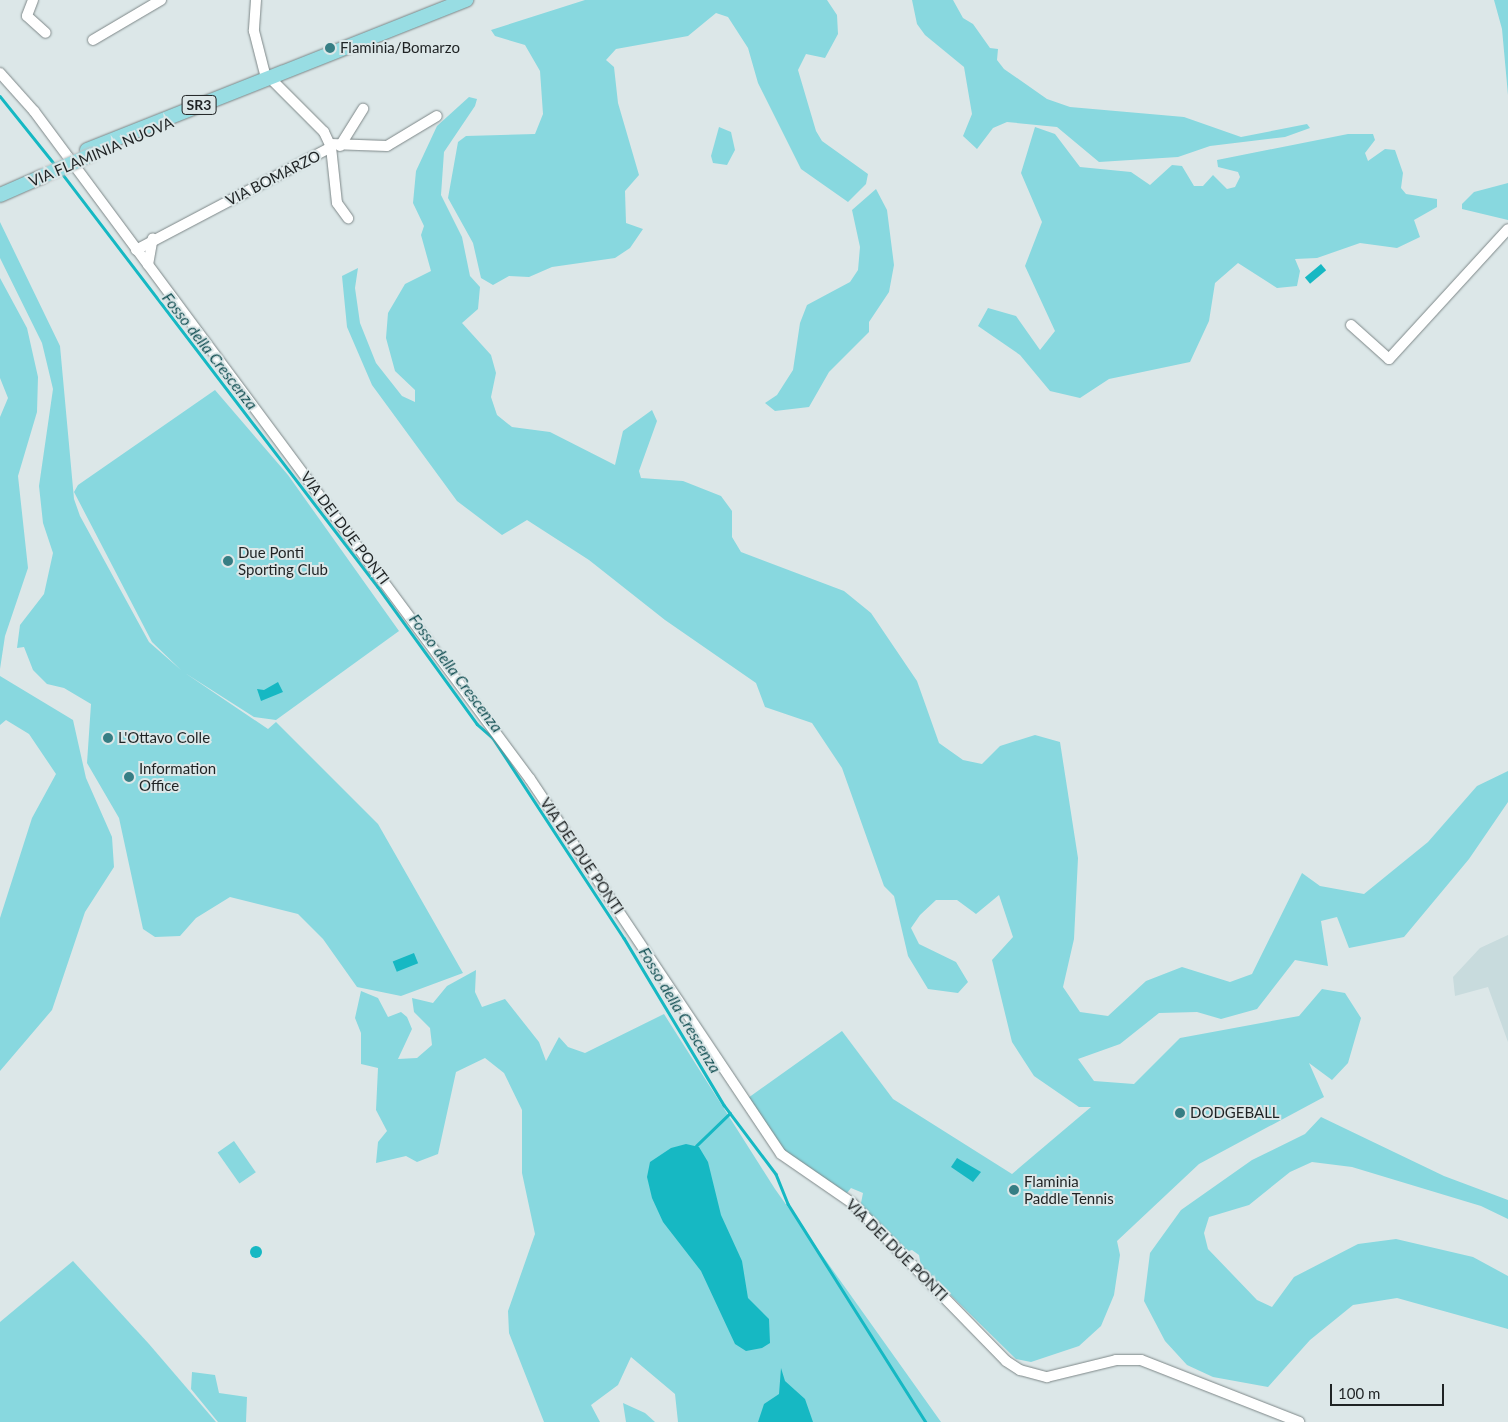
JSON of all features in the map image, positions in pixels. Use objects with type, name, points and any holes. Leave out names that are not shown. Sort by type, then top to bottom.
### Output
[{"type":"main road","name":"VIA FLAMINIA NUOVA","points":[[0,186],[38,174],[466,0]]},
{"type":"main road","name":"VIA FLAMINIA NUOVA","points":[[0,195],[38,174]]},
{"type":"street","points":[[34,0],[27,16],[46,33]]},
{"type":"street","points":[[93,40],[161,0]]},
{"type":"street","name":"VIA BOMARZO","points":[[249,0],[254,15]]},
{"type":"street","name":"VIA BOMARZO","points":[[136,250],[153,238],[334,146],[270,80],[257,49],[254,15],[256,0]]},
{"type":"street","name":"VIA DEI DUE PONTI","points":[[0,73],[148,265],[541,794],[788,1162],[852,1203],[1006,1361],[1020,1370],[1047,1376],[1116,1360],[1141,1360],[1298,1422]]},
{"type":"street","points":[[348,218],[337,203],[334,146],[363,109]]},
{"type":"street","points":[[334,146],[387,146],[437,116]]},
{"type":"street","points":[[1351,325],[1389,359],[1508,229]]},
{"type":"street","points":[[148,265],[153,238]]},
{"type":"shaded area","points":[[585,0],[827,0],[837,15],[838,34],[825,58],[806,54],[798,70],[816,131],[822,141],[868,174],[866,184],[848,202],[801,169],[758,83],[748,48],[728,17],[716,13],[688,36],[616,49],[606,60],[614,67],[618,103],[639,175],[625,191],[626,223],[643,229],[630,248],[615,258],[552,267],[529,277],[509,276],[493,285],[481,278],[473,243],[448,198],[458,142],[466,136],[535,134],[543,114],[540,71],[525,45],[495,36],[491,30]]},
{"type":"shaded area","points":[[912,0],[953,0],[963,18],[973,24],[990,48],[998,49],[997,60],[1004,69],[1047,99],[1070,107],[1184,117],[1241,137],[1307,124],[1310,128],[1285,137],[1210,146],[1178,157],[1099,162],[1057,127],[1007,122],[993,128],[977,149],[963,136],[972,114],[964,67],[925,35],[917,24]]},
{"type":"shaded area","points":[[1494,0],[1508,0],[1508,95],[1502,29]]},
{"type":"shaded area","points":[[469,97],[477,99],[475,106],[444,152],[441,195],[462,237],[470,276],[480,287],[478,309],[462,323],[491,355],[496,373],[491,397],[497,415],[512,427],[550,432],[615,465],[623,431],[652,410],[657,421],[639,471],[641,478],[683,481],[721,496],[732,511],[732,537],[741,552],[844,591],[871,613],[917,681],[939,743],[963,760],[982,764],[1000,746],[1035,735],[1060,742],[1078,858],[1074,939],[1063,987],[1080,1012],[1108,1016],[1146,981],[1182,967],[1230,982],[1252,974],[1302,873],[1320,886],[1364,894],[1428,842],[1477,786],[1508,771],[1508,802],[1469,859],[1404,937],[1349,948],[1337,917],[1321,921],[1328,966],[1295,960],[1257,1009],[1221,1019],[1197,1012],[1159,1013],[1120,1044],[1078,1059],[1094,1081],[1134,1084],[1180,1038],[1299,1016],[1322,989],[1345,993],[1361,1018],[1348,1063],[1332,1080],[1309,1063],[1324,1097],[1199,1164],[1117,1241],[1120,1255],[1114,1295],[1101,1326],[1079,1346],[1031,1362],[1016,1359],[921,1266],[919,1255],[912,1250],[905,1252],[860,1208],[863,1193],[851,1188],[847,1193],[783,1151],[748,1098],[842,1031],[893,1099],[1012,1174],[1091,1107],[1079,1107],[1034,1076],[1012,1042],[992,960],[1013,937],[999,895],[976,914],[957,900],[936,900],[920,915],[911,928],[919,944],[956,962],[968,982],[958,993],[928,989],[908,956],[894,896],[884,886],[842,768],[812,723],[765,707],[756,683],[665,620],[589,560],[527,520],[502,535],[457,501],[372,385],[347,327],[342,276],[358,268],[355,288],[360,323],[376,363],[402,396],[415,402],[415,390],[395,371],[386,338],[388,313],[405,284],[431,271],[421,235],[424,226],[413,203],[416,171],[437,126]]},
{"type":"shaded area","points":[[719,127],[731,132],[735,150],[727,165],[713,163],[711,156]]},
{"type":"shaded area","points":[[1035,127],[1055,134],[1080,167],[1131,172],[1150,185],[1172,165],[1182,166],[1194,186],[1203,186],[1213,175],[1227,189],[1235,187],[1240,177],[1238,172],[1218,167],[1217,160],[1348,134],[1373,134],[1375,140],[1365,153],[1368,161],[1385,149],[1395,150],[1403,173],[1401,188],[1406,194],[1437,199],[1437,207],[1414,220],[1420,237],[1397,248],[1360,243],[1317,258],[1295,259],[1300,271],[1297,286],[1277,288],[1238,263],[1215,283],[1209,321],[1190,362],[1109,379],[1080,398],[1050,391],[1020,355],[978,326],[988,308],[1016,316],[1040,350],[1055,331],[1025,266],[1042,222],[1021,173]]},
{"type":"shaded area","points":[[1508,183],[1508,220],[1462,209],[1462,204],[1474,192]]},
{"type":"shaded area","points":[[876,189],[887,210],[894,265],[889,292],[869,322],[869,332],[829,372],[809,407],[775,411],[765,403],[777,395],[793,370],[800,323],[807,305],[850,282],[858,270],[860,247],[852,210]]},
{"type":"shaded area","points":[[0,222],[60,346],[74,499],[80,516],[149,642],[181,670],[152,642],[74,492],[78,485],[215,390],[288,475],[399,631],[276,720],[254,717],[185,673],[268,729],[276,722],[378,824],[463,973],[401,996],[357,987],[323,939],[298,914],[230,897],[196,918],[180,936],[155,937],[143,929],[119,818],[87,763],[91,704],[64,688],[47,684],[33,670],[24,647],[17,648],[20,625],[44,594],[53,553],[43,523],[39,486],[53,389],[42,343],[0,258]]},
{"type":"shaded area","points":[[1321,264],[1326,270],[1310,284],[1305,277]]},
{"type":"shaded area","points":[[0,278],[27,328],[38,377],[37,412],[18,476],[28,568],[5,636],[0,669],[0,417],[8,398],[0,378]]},
{"type":"shaded area","points":[[0,676],[73,720],[86,778],[112,837],[114,867],[85,912],[52,1010],[0,1071],[0,918],[32,818],[56,774],[29,734],[6,720],[0,725]]},
{"type":"shaded area","points":[[278,682],[283,692],[261,701],[257,689],[264,690]]},
{"type":"shaded area","points":[[1508,935],[1508,1042],[1488,987],[1455,996],[1453,977],[1480,948]]},
{"type":"shaded area","points":[[414,953],[418,963],[397,972],[393,962]]},
{"type":"shaded area","points":[[476,970],[475,992],[482,1007],[505,999],[539,1042],[546,1061],[559,1037],[568,1047],[585,1053],[664,1014],[775,1189],[941,1422],[678,1422],[675,1394],[631,1357],[618,1385],[591,1405],[600,1422],[544,1422],[509,1333],[508,1311],[535,1234],[522,1173],[522,1110],[504,1073],[485,1058],[456,1072],[438,1154],[417,1162],[406,1156],[376,1163],[378,1142],[387,1131],[376,1110],[378,1068],[361,1064],[361,1033],[355,1018],[361,991],[378,998],[388,1017],[401,1012],[407,1017],[412,1029],[398,1059],[417,1058],[432,1045],[430,1028],[414,1012],[412,998],[433,1003],[447,986]]},
{"type":"shaded area","points":[[1321,1117],[1444,1176],[1508,1200],[1508,1219],[1481,1206],[1352,1167],[1312,1162],[1290,1172],[1249,1205],[1209,1217],[1204,1233],[1208,1249],[1257,1300],[1272,1307],[1294,1277],[1358,1244],[1396,1239],[1473,1257],[1508,1276],[1508,1329],[1397,1298],[1353,1305],[1310,1340],[1268,1387],[1213,1377],[1187,1365],[1165,1341],[1144,1301],[1150,1253],[1181,1210],[1252,1160],[1305,1134]]},
{"type":"shaded area","points":[[234,1141],[256,1172],[239,1184],[218,1152]]},
{"type":"shaded area","points":[[686,1144],[699,1147],[708,1162],[721,1215],[742,1261],[748,1298],[769,1319],[770,1343],[762,1348],[746,1351],[735,1344],[701,1271],[663,1222],[652,1198],[647,1177],[650,1162],[671,1148]]},
{"type":"shaded area","points":[[957,1158],[981,1172],[973,1182],[951,1167]]},
{"type":"shaded area","points":[[254,1246],[258,1246],[262,1252],[258,1258],[254,1258],[250,1254],[250,1250]]},
{"type":"shaded area","points":[[73,1261],[149,1344],[216,1422],[0,1422],[0,1322]]},
{"type":"shaded area","points":[[781,1368],[785,1381],[805,1399],[813,1422],[758,1422],[764,1404],[779,1394]]},
{"type":"shaded area","points":[[192,1372],[215,1375],[219,1393],[247,1397],[246,1422],[218,1422],[191,1389]]},
{"type":"shaded area","points":[[623,1403],[645,1413],[655,1422],[626,1422]]},
{"type":"waterway","name":"Fosso della Crescenza","points":[[0,96],[56,166]]},
{"type":"waterway","name":"Fosso della Crescenza","points":[[61,172],[378,587],[477,724],[493,738],[624,938],[724,1105],[776,1174],[788,1204],[926,1422]]},
{"type":"waterway","points":[[696,1146],[730,1113]]},
{"type":"place","name":"Flaminia/Bomarzo","points":[[330,48]]},
{"type":"place","name":"Due Ponti Sporting Club","points":[[228,561]]},
{"type":"place","name":"L'Ottavo Colle","points":[[108,738]]},
{"type":"place","name":"Information Office","points":[[129,777]]},
{"type":"place","name":"DODGEBALL","points":[[1180,1113]]},
{"type":"place","name":"Flaminia Paddle Tennis","points":[[1014,1190]]}]
